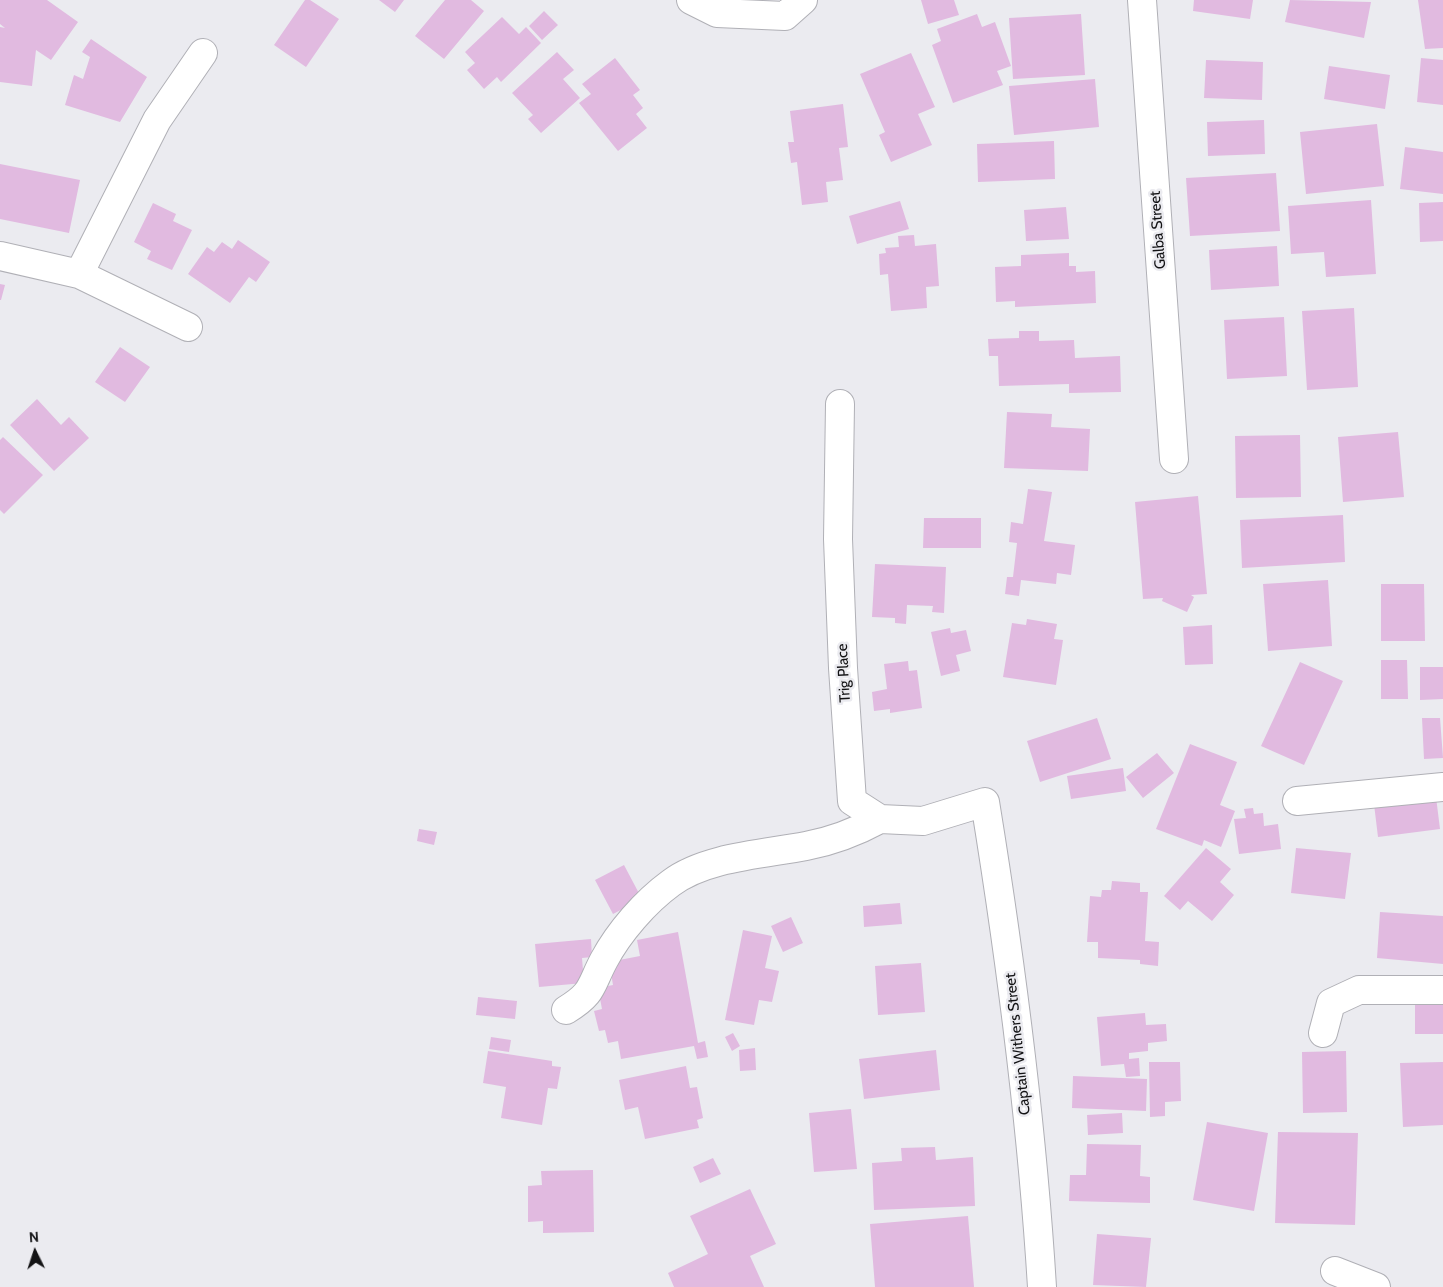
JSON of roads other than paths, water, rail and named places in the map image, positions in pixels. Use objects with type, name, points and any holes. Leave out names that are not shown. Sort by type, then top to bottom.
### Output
[{"type":"street","points":[[691,0],[717,13],[786,16],[803,0]]},
{"type":"street","name":"Galba Street","points":[[1142,0],[1174,459]]},
{"type":"street","points":[[79,274],[157,120],[203,53]]},
{"type":"street","points":[[0,256],[79,274],[188,327]]},
{"type":"street","name":"Trig Place","points":[[840,404],[838,539],[843,668],[852,801],[880,819]]},
{"type":"street","points":[[1297,801],[1443,786]]},
{"type":"street","name":"Captain Withers Street","points":[[880,819],[923,821],[985,802],[1007,936],[1039,1232],[1042,1287]]},
{"type":"street","points":[[566,1010],[583,1000],[593,986],[604,960],[622,934],[645,906],[672,882],[703,867],[808,846],[853,834],[880,819]]},
{"type":"street","points":[[1323,1033],[1331,1003],[1359,990],[1443,990]]},
{"type":"street","points":[[1335,1271],[1376,1287]]}]
